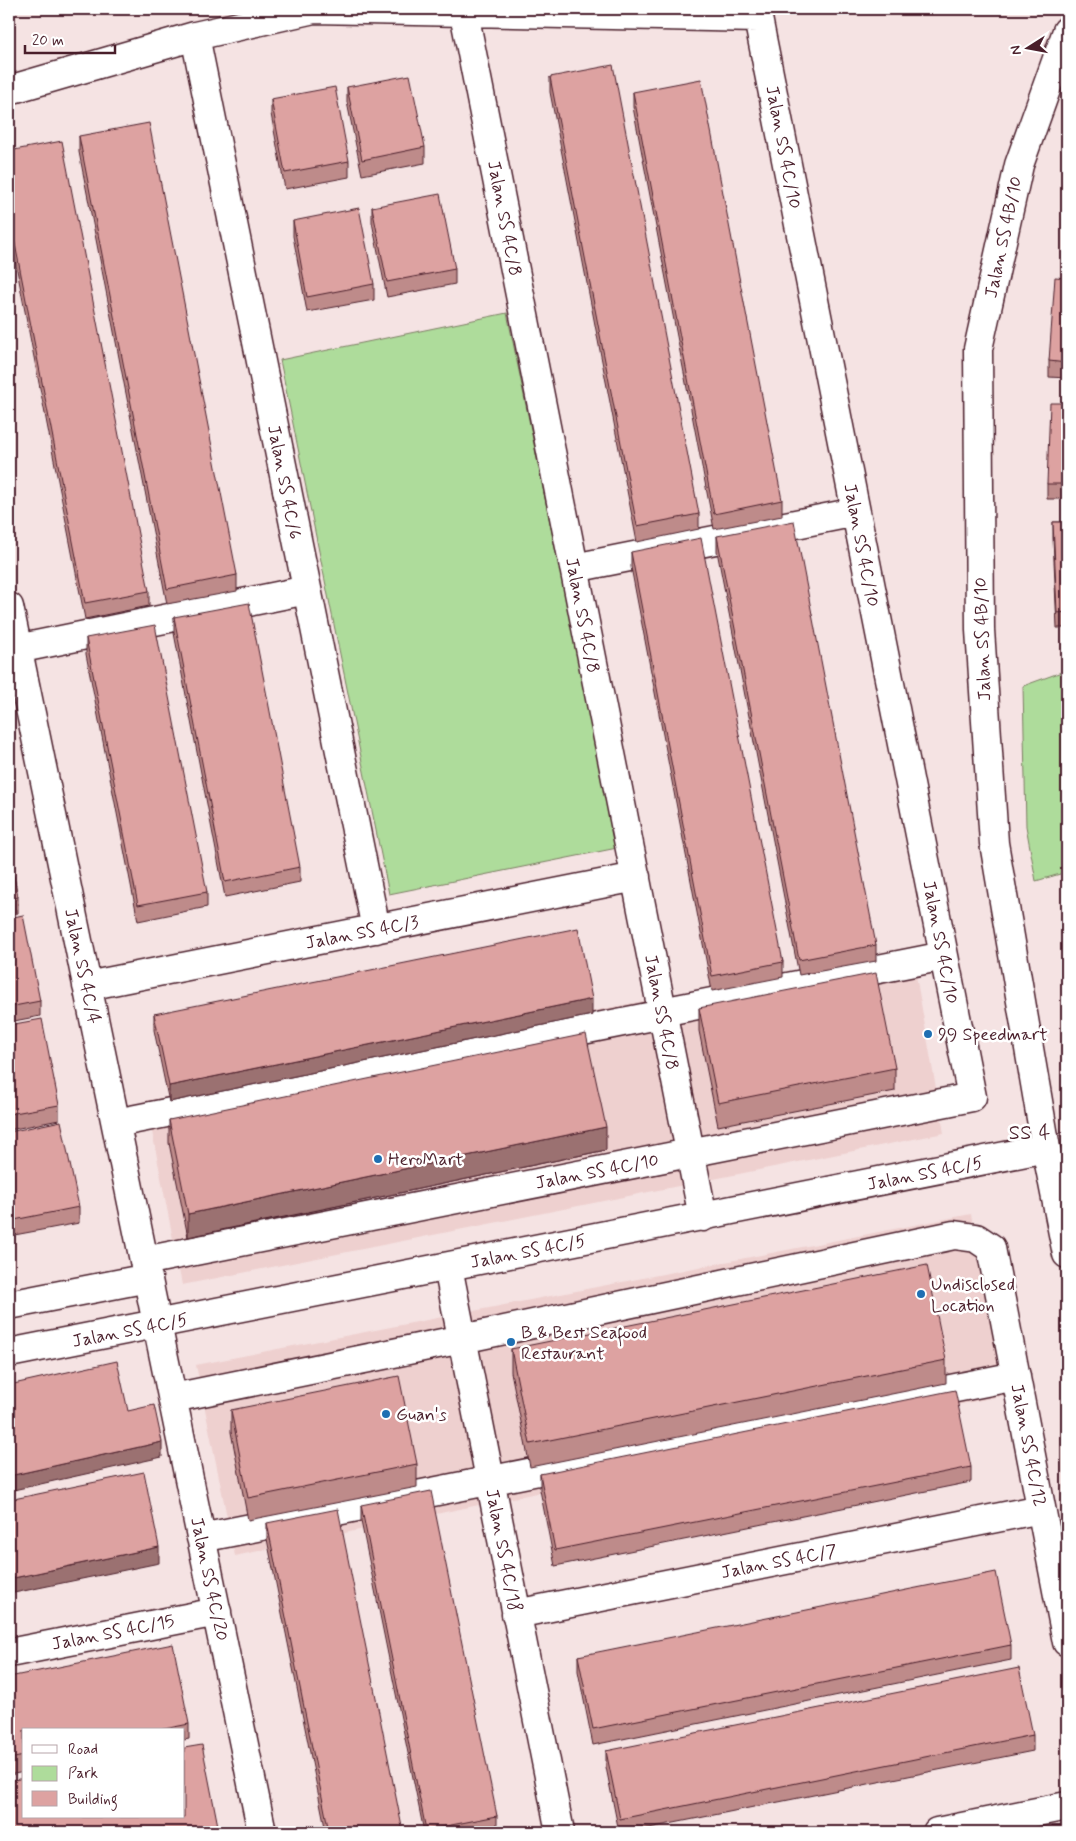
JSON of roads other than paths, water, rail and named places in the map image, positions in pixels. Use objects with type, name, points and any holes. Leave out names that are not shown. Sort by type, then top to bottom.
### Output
[{"type":"street","points":[[9,90],[195,36],[314,9],[464,13]]},
{"type":"street","name":"Jalan SS 4C/10","points":[[9,1305],[146,1269],[690,1152],[972,1097],[758,18],[464,13]]},
{"type":"street","name":"Jalan SS 4C/8","points":[[464,13],[702,1217]]},
{"type":"street","name":"Jalan SS 4B/10","points":[[1067,31],[1019,165],[978,349],[980,630],[994,843],[1046,1148],[1067,1254]]},
{"type":"street","name":"Jalan SS 4C/6","points":[[195,36],[376,929]]},
{"type":"street","points":[[574,568],[856,512]]},
{"type":"street","points":[[17,649],[307,590]]},
{"type":"street","name":"Jalan SS 4C/4","points":[[9,607],[157,1325]]},
{"type":"street","name":"Jalan SS 4C/3","points":[[88,986],[636,877]]},
{"type":"street","points":[[116,1123],[944,956]]},
{"type":"street","name":"Jalan SS 4C/5","points":[[9,1353],[1046,1148]]},
{"type":"street","name":"Jalan SS 4C/12","points":[[462,1339],[954,1235],[976,1238],[991,1248],[1067,1642]]},
{"type":"street","name":"Jalan SS 4C/18","points":[[448,1267],[560,1832]]},
{"type":"street","name":"Jalan SS 4C/20","points":[[157,1325],[262,1832]]},
{"type":"street","points":[[173,1398],[462,1339]]},
{"type":"street","points":[[201,1538],[1016,1376]]},
{"type":"street","name":"Jalan SS 4C/7","points":[[516,1614],[1041,1509]]},
{"type":"street","name":"Jalan SS 4C/15","points":[[9,1653],[217,1612]]},
{"type":"street","points":[[937,1832],[1067,1806]]},
{"type":"place","name":"99 Speedmart","points":[[928,1034]]},
{"type":"place","name":"HeroMart","points":[[378,1159]]},
{"type":"place","name":"Undisclosed Location","points":[[921,1294]]},
{"type":"place","name":"B & Best Seafood Restaurant","points":[[511,1342]]},
{"type":"place","name":"Guan's","points":[[386,1414]]},
{"type":"district","name":"SS 4","points":[[1030,1132]]}]
